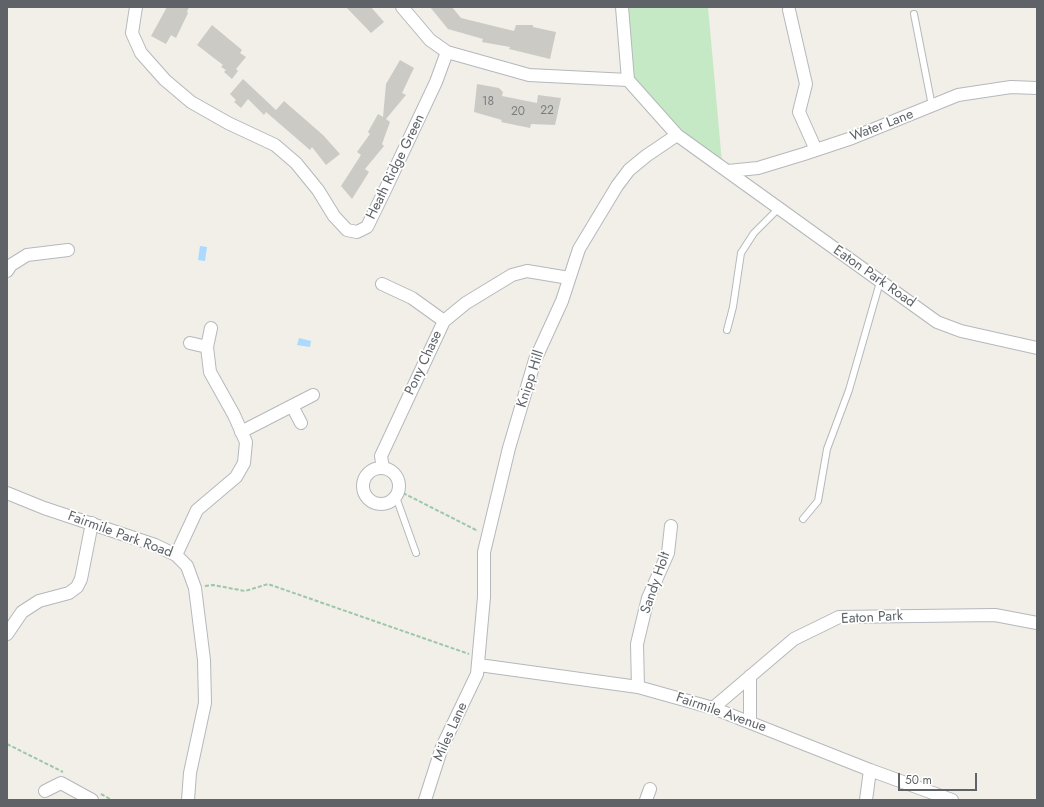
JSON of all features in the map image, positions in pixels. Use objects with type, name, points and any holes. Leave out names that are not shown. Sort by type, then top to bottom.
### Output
[{"type":"street","name":"Heath Ridge Green","points":[[136,7],[134,10],[132,33],[141,52],[165,80],[190,102],[228,123],[275,145],[296,163],[310,179],[334,216],[347,230],[357,232],[367,227],[380,201],[436,82],[447,52]]},
{"type":"street","points":[[402,7],[430,40],[447,52],[529,75],[628,80],[622,7]]},
{"type":"street","points":[[789,10],[806,84],[799,112],[816,150]]},
{"type":"street","name":"Eaton Park Road","points":[[628,80],[677,135],[937,322],[948,327],[1037,348]]},
{"type":"street","name":"Water Lane","points":[[728,171],[758,168],[816,150],[852,138],[958,96],[1011,87],[1037,88]]},
{"type":"street","name":"Knipp Hill","points":[[479,661],[484,597],[484,552],[509,448],[535,360],[562,301],[568,278],[579,250],[617,186],[629,170],[646,156],[677,135]]},
{"type":"street","points":[[7,271],[11,265],[27,255],[68,250]]},
{"type":"street","name":"Pony Chase","points":[[383,468],[381,456],[444,321],[466,303],[512,275],[527,271],[568,278]]},
{"type":"street","points":[[382,284],[412,298],[444,321]]},
{"type":"street","points":[[176,555],[197,510],[236,477],[244,463],[246,442],[210,372],[207,347],[210,328]]},
{"type":"street","points":[[190,343],[207,347]]},
{"type":"street","points":[[241,432],[313,395]]},
{"type":"street","points":[[292,406],[301,423]]},
{"type":"street","points":[[383,468],[392,472],[399,485],[397,494],[386,503],[377,504],[372,502],[364,492],[363,486],[367,476],[377,469],[383,468]]},
{"type":"street","name":"Fairmile Park Road","points":[[7,493],[44,508],[155,545],[176,555],[187,566],[195,588],[204,660],[205,703],[190,773],[188,800]]},
{"type":"street","points":[[7,634],[22,612],[39,601],[69,593],[77,587],[81,579],[92,523]]},
{"type":"street","name":"Sandy Holt","points":[[638,687],[637,644],[648,598],[668,553],[671,526]]},
{"type":"street","name":"Eaton Park","points":[[713,708],[794,639],[839,617],[995,615],[1037,623]]},
{"type":"street","name":"Fairmile Avenue","points":[[479,661],[638,687],[713,708],[870,770],[952,800]]},
{"type":"street","name":"Miles Lane","points":[[425,800],[442,747],[477,674],[479,661]]},
{"type":"street","points":[[750,676],[750,722]]},
{"type":"street","points":[[866,800],[870,770]]},
{"type":"street","points":[[45,791],[61,783],[92,800]]},
{"type":"lane","points":[[914,14],[932,106]]},
{"type":"lane","points":[[727,330],[733,307],[741,252],[754,233],[778,209]]},
{"type":"lane","points":[[803,519],[818,501],[827,449],[849,390],[880,282]]},
{"type":"lane","points":[[397,494],[416,553]]},
{"type":"path","points":[[397,494],[479,531],[480,538]]},
{"type":"path","points":[[195,588],[213,584],[245,591],[268,584],[479,661]]},
{"type":"green space","points":[[625,7],[708,7],[722,163],[682,132],[631,77]]},
{"type":"water","points":[[200,246],[207,247],[205,261],[198,260]]},
{"type":"water","points":[[299,338],[311,341],[310,347],[297,345]]},
{"type":"building","points":[[167,7],[189,7],[188,13],[176,38],[171,35],[166,44],[151,36]]},
{"type":"building","points":[[346,7],[371,7],[384,22],[371,33]]},
{"type":"building","points":[[430,7],[452,7],[461,18],[514,31],[516,25],[533,25],[533,27],[556,32],[550,59],[509,49],[510,47],[482,42],[483,39],[448,29]]},
{"type":"building","points":[[212,25],[242,50],[240,53],[246,57],[236,69],[238,71],[232,79],[224,72],[226,70],[221,67],[223,65],[197,45]]},
{"type":"building","points":[[400,60],[414,68],[402,93],[406,95],[386,119],[390,122],[382,144],[384,146],[365,169],[369,172],[352,199],[341,186],[361,155],[357,152],[370,134],[368,132],[378,114],[383,117],[386,84]]},
{"type":"building","points":[[243,79],[276,110],[284,101],[323,135],[340,154],[326,165],[312,147],[310,150],[266,112],[264,115],[248,99],[241,108],[234,102],[236,100],[230,94]]},
{"type":"building","points":[[477,84],[499,88],[503,92],[502,96],[537,103],[538,95],[561,98],[555,125],[531,124],[530,128],[501,122],[502,120],[474,112]]}]
